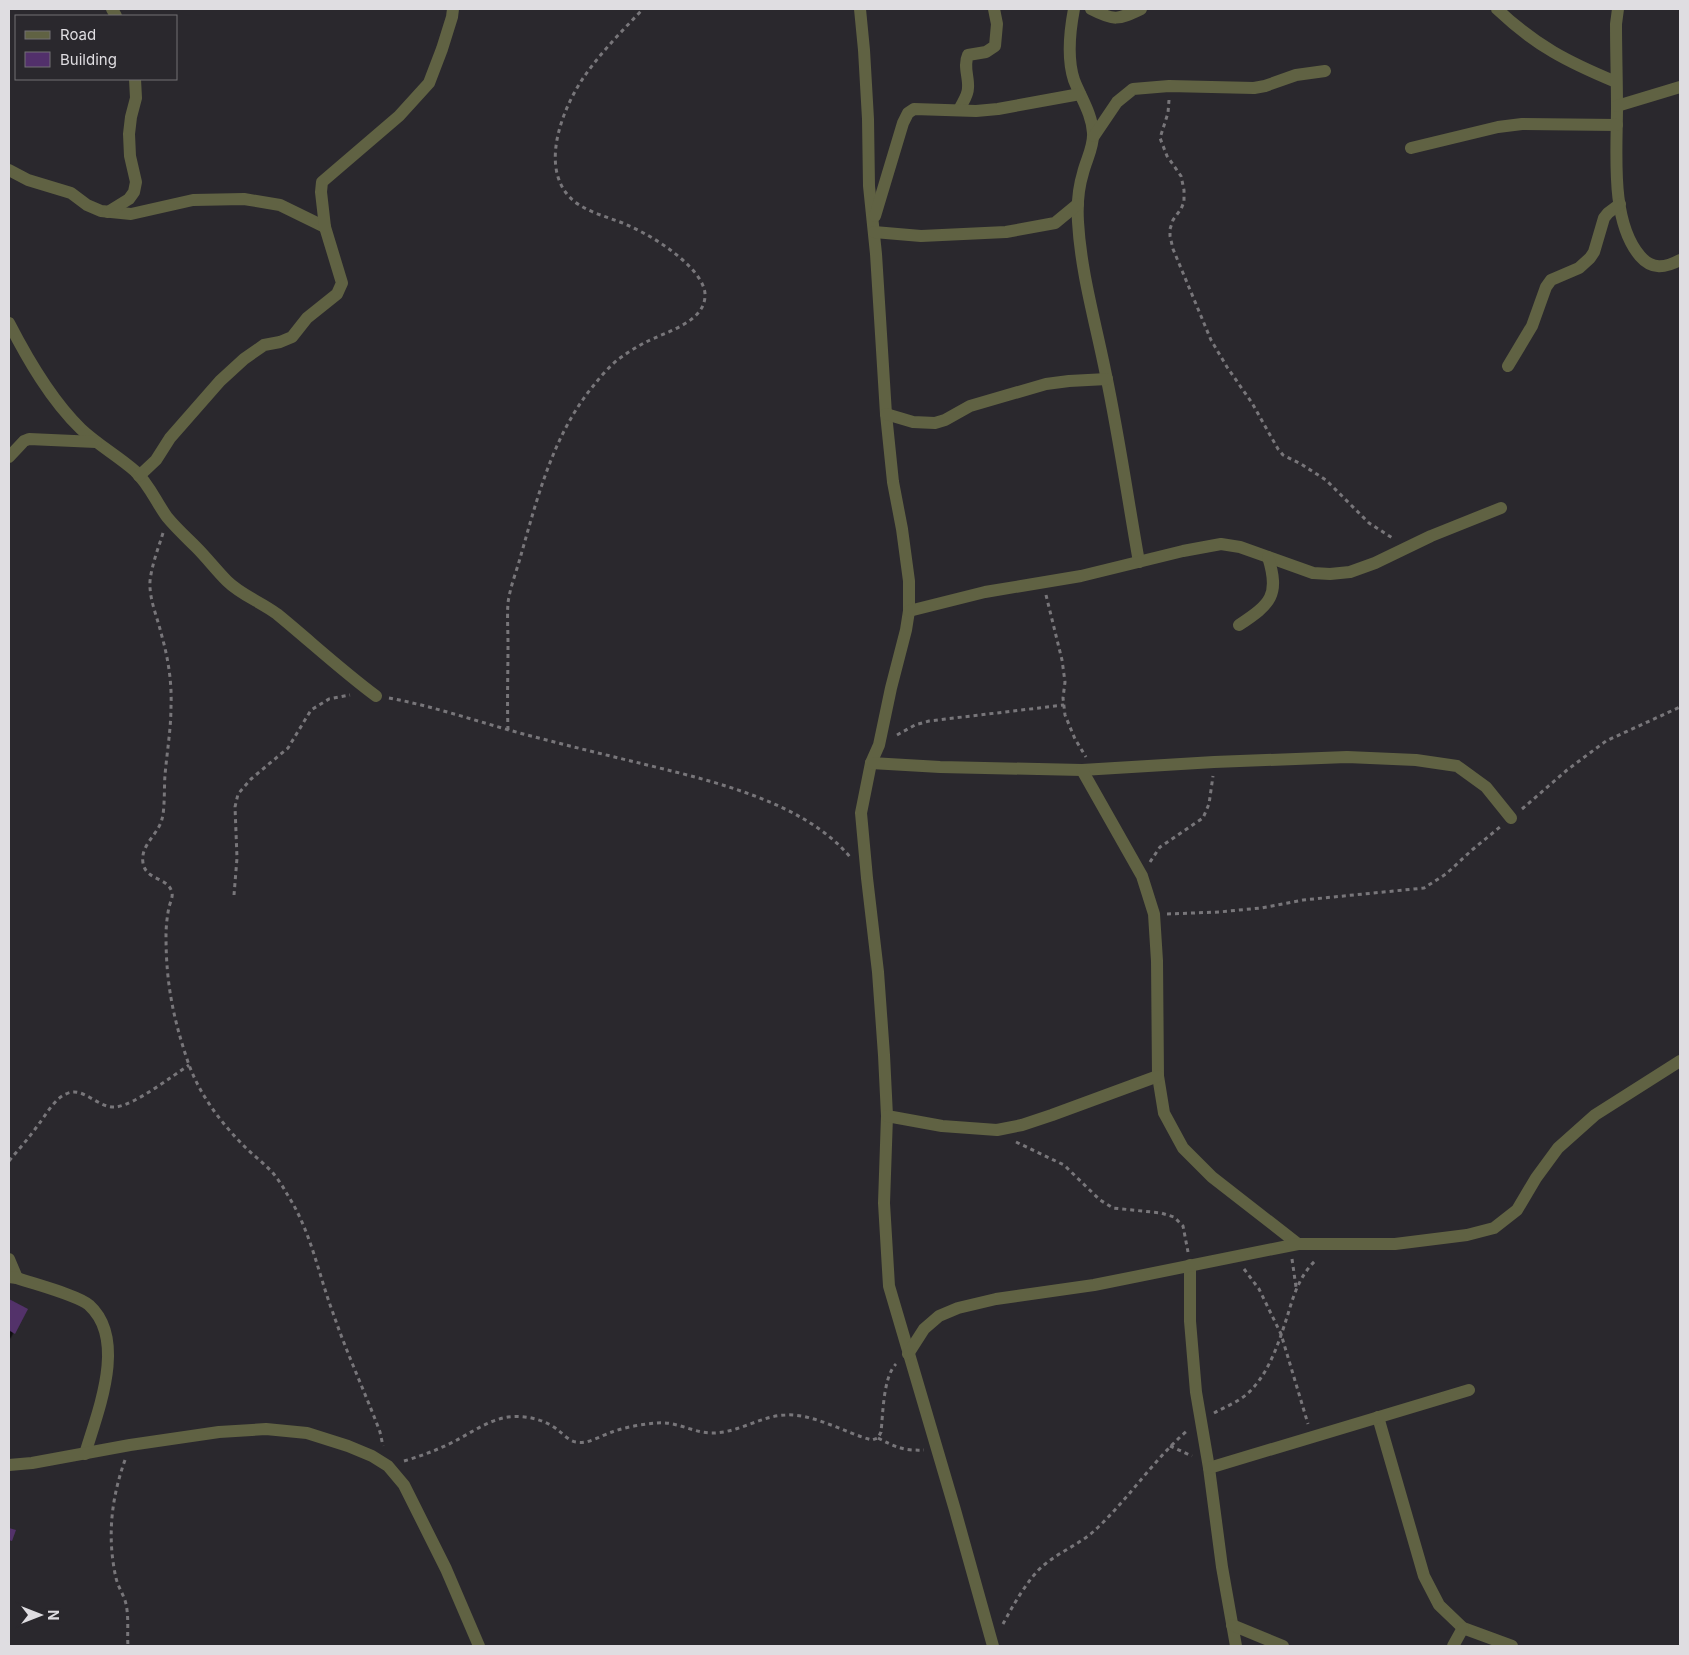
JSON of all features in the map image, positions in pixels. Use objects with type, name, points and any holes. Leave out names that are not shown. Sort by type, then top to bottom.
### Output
[{"type":"street","points":[[139,476],[156,460],[170,438],[214,388],[244,359],[264,345],[280,342],[292,337],[307,318],[337,294],[342,282],[325,227],[320,192],[322,182],[398,116],[429,83],[442,49],[453,9]]},
{"type":"street","points":[[860,9],[868,119],[869,186],[886,414],[893,482],[906,553],[909,581],[909,611],[906,630],[879,745],[871,763],[861,813],[866,878],[878,972],[887,1116],[884,1203],[889,1286],[993,1644]]},
{"type":"street","points":[[958,110],[966,96],[968,87],[966,68],[968,55],[986,52],[995,46],[997,24],[994,9]]},
{"type":"street","points":[[1074,9],[1071,24],[1073,77],[1092,118],[1094,136],[1078,190],[1082,263],[1107,379],[1139,562]]},
{"type":"street","points":[[1092,9],[1108,18],[1115,19],[1142,9]]},
{"type":"street","points":[[1498,9],[1519,30],[1542,46],[1565,59],[1616,82]]},
{"type":"street","points":[[1618,9],[1616,82],[1617,168],[1620,204],[1625,230],[1634,249],[1651,266],[1661,268],[1680,260]]},
{"type":"street","points":[[1094,136],[1117,102],[1133,89],[1169,86],[1254,88],[1296,75],[1325,71]]},
{"type":"street","points":[[108,212],[129,199],[134,192],[136,182],[130,156],[129,134],[136,98],[135,80]]},
{"type":"street","points":[[1617,106],[1680,87]]},
{"type":"street","points":[[873,228],[894,150],[908,113],[914,109],[998,109],[1080,94]]},
{"type":"street","points":[[1411,148],[1498,127],[1522,124],[1617,125]]},
{"type":"street","points":[[9,170],[28,180],[71,193],[94,209],[108,212],[131,214],[193,200],[244,199],[280,205],[325,227]]},
{"type":"street","points":[[873,228],[921,236],[1006,232],[1055,223],[1078,204]]},
{"type":"street","points":[[1508,366],[1532,326],[1546,287],[1551,280],[1579,268],[1590,258],[1594,252],[1604,218],[1620,204]]},
{"type":"street","points":[[9,324],[25,353],[55,398],[81,429],[135,471],[168,519],[228,582],[302,634],[351,678],[376,696]]},
{"type":"street","points":[[886,414],[913,422],[934,423],[945,420],[970,406],[1046,384],[1107,379]]},
{"type":"street","points":[[9,457],[24,441],[29,439],[96,442]]},
{"type":"street","points":[[909,611],[985,592],[1043,582],[1221,544],[1240,547],[1313,573],[1350,572],[1375,564],[1431,536],[1501,508]]},
{"type":"street","points":[[1239,624],[1263,606],[1271,597],[1274,577],[1268,557]]},
{"type":"street","points":[[871,763],[940,768],[1088,770],[1214,762],[1347,757],[1416,760],[1456,766],[1486,787],[1511,818]]},
{"type":"street","points":[[1088,770],[1142,876],[1154,914],[1157,961],[1158,1076],[1164,1113],[1183,1148],[1212,1177],[1294,1245]]},
{"type":"street","points":[[908,1354],[924,1329],[939,1316],[958,1308],[996,1299],[1094,1285],[1294,1245],[1395,1244],[1467,1235],[1494,1228],[1517,1210],[1536,1178],[1558,1148],[1595,1115],[1680,1061]]},
{"type":"street","points":[[887,1116],[942,1126],[997,1130],[1044,1118],[1158,1076]]},
{"type":"street","points":[[9,1259],[13,1278],[71,1296],[88,1305],[102,1322],[109,1350],[106,1380],[85,1454]]},
{"type":"street","points":[[1190,1265],[1190,1321],[1196,1392],[1209,1467],[1222,1567],[1236,1646]]},
{"type":"street","points":[[1209,1467],[1277,1449],[1469,1390]]},
{"type":"street","points":[[1378,1417],[1424,1576],[1439,1605],[1463,1628],[1512,1646]]},
{"type":"street","points":[[9,1465],[32,1463],[130,1445],[219,1432],[266,1429],[307,1433],[348,1446],[384,1463],[404,1485],[479,1646]]},
{"type":"street","points":[[1232,1625],[1283,1646]]},
{"type":"street","points":[[1453,1646],[1463,1628]]},
{"type":"path","points":[[508,730],[508,601],[528,529],[557,443],[594,385],[620,357],[647,341],[675,329],[694,318],[703,306],[705,296],[703,286],[694,271],[679,256],[641,232],[590,211],[574,201],[561,184],[556,170],[555,152],[559,130],[574,93],[601,54],[643,9]]},
{"type":"path","points":[[1169,86],[1168,114],[1160,138],[1167,156],[1181,176],[1184,190],[1184,202],[1172,220],[1170,236],[1180,267],[1211,340],[1283,455],[1326,480],[1369,523],[1408,548]]},
{"type":"path","points":[[168,519],[155,556],[150,581],[151,600],[162,633],[168,664],[172,704],[164,784],[163,815],[159,828],[147,843],[143,854],[143,864],[149,875],[168,885],[172,894],[166,928],[169,995],[189,1066],[205,1098],[244,1146],[269,1169],[288,1194],[303,1222],[318,1263],[327,1298],[342,1342],[380,1432],[384,1463],[421,1456],[453,1442],[492,1421],[508,1417],[526,1417],[541,1420],[577,1443],[586,1442],[613,1432],[651,1424],[672,1423],[713,1433],[741,1428],[776,1416],[802,1416],[865,1438],[872,1440],[878,1438],[905,1450],[937,1448]]},
{"type":"path","points":[[1043,582],[1062,660],[1065,682],[1065,715],[1088,770]]},
{"type":"path","points":[[234,895],[237,858],[235,807],[238,794],[251,779],[288,748],[311,710],[328,699],[352,695],[376,696],[427,707],[508,730],[672,771],[763,799],[818,826],[839,844],[866,878]]},
{"type":"path","points":[[879,745],[915,725],[930,721],[1064,705]]},
{"type":"path","points":[[1154,914],[1218,912],[1261,908],[1303,900],[1424,888],[1446,874],[1567,770],[1606,741],[1680,707]]},
{"type":"path","points":[[1142,876],[1160,847],[1203,818],[1209,804],[1214,762]]},
{"type":"path","points":[[9,1161],[55,1103],[66,1093],[77,1092],[101,1104],[115,1107],[128,1103],[189,1066]]},
{"type":"path","points":[[997,1130],[1019,1144],[1064,1165],[1100,1200],[1113,1208],[1161,1212],[1174,1217],[1184,1226],[1190,1265]]},
{"type":"path","points":[[993,1644],[1025,1588],[1042,1566],[1093,1532],[1119,1506],[1170,1446],[1200,1420],[1236,1402],[1253,1389],[1268,1366],[1302,1275],[1314,1261],[1337,1244]]},
{"type":"path","points":[[1294,1245],[1296,1288]]},
{"type":"path","points":[[1235,1256],[1259,1289],[1281,1334],[1312,1437]]},
{"type":"path","points":[[878,1438],[881,1432],[888,1379],[893,1367],[908,1354]]},
{"type":"path","points":[[128,1646],[126,1602],[117,1582],[112,1561],[110,1534],[119,1477],[130,1445]]},
{"type":"path","points":[[1170,1446],[1209,1467]]},
{"type":"building","points":[[9,1299],[28,1309],[15,1334],[9,1330]]},
{"type":"building","points":[[9,1528],[16,1530],[12,1541],[9,1540]]}]
